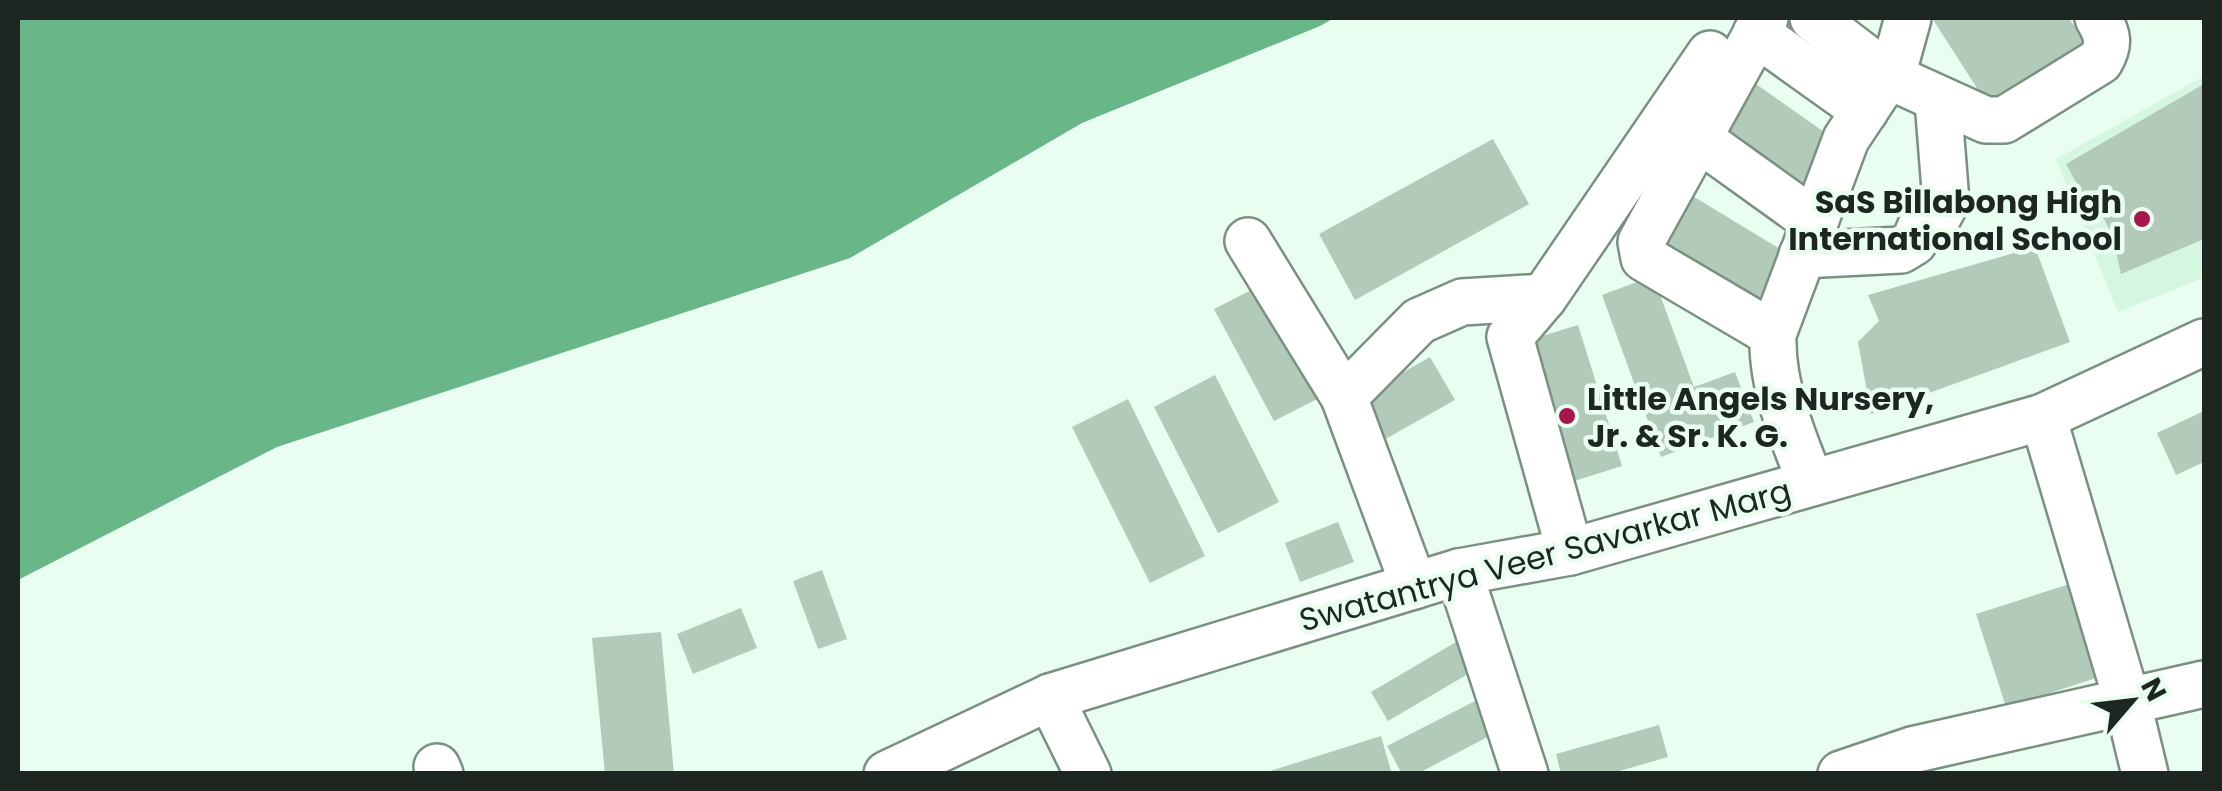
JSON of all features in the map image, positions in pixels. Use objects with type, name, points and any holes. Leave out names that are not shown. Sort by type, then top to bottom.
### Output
[{"type":"street","points":[[1813,18],[1877,93]]},
{"type":"street","points":[[1810,483],[1790,429],[1772,354],[1773,334],[1846,139],[1895,66],[1908,18]]},
{"type":"street","points":[[1773,334],[1644,258],[1640,252],[1641,242],[1761,25],[1877,93],[1938,101],[1986,120],[2004,120],[2100,60],[2108,48],[2107,34],[2098,18]]},
{"type":"street","points":[[1570,552],[1510,337],[1544,297],[1710,54]]},
{"type":"street","points":[[1698,138],[1808,239],[1900,250],[1914,242],[1922,221],[1939,215],[1946,202],[1938,101]]},
{"type":"street","points":[[1248,241],[1344,398],[1414,586]]},
{"type":"street","points":[[1344,398],[1419,321],[1462,302],[1544,297]]},
{"type":"street","name":"Swatantrya Veer Savarkar Marg","points":[[887,774],[1050,697],[1459,572],[1570,552],[2043,417],[2204,342]]},
{"type":"street","points":[[2043,417],[2145,774]]},
{"type":"street","points":[[1459,572],[1525,774]]},
{"type":"street","points":[[1841,774],[1912,750],[2204,684]]},
{"type":"street","points":[[1050,697],[1088,774]]},
{"type":"shaded area","points":[[18,18],[1334,18],[1082,123],[850,258],[277,447],[18,580]]},
{"type":"shaded area","name":"SaS Billabong High International School","points":[[2204,76],[2204,278],[2118,312],[2056,159]]},
{"type":"building","points":[[1932,18],[2069,18],[2091,52],[1993,113]]},
{"type":"building","points":[[1756,84],[1834,139],[1802,188],[1720,135]]},
{"type":"building","name":"SaS Billabong High International School","points":[[2204,84],[2204,239],[2121,274],[2113,237],[2095,201],[2088,204],[2066,164]]},
{"type":"building","points":[[1493,139],[1529,204],[1355,300],[1319,234]]},
{"type":"building","points":[[1691,195],[1790,255],[1753,313],[1645,247]]},
{"type":"building","points":[[2035,247],[2070,342],[1871,414],[1858,342],[1879,321],[1868,295]]},
{"type":"building","points":[[1653,276],[1694,387],[1735,372],[1754,422],[1661,457],[1602,295]]},
{"type":"building","points":[[1261,285],[1321,397],[1274,421],[1214,309]]},
{"type":"building","points":[[1578,325],[1622,466],[1571,482],[1526,341]]},
{"type":"building","points":[[1430,357],[1455,400],[1380,442],[1356,399]]},
{"type":"building","points":[[1215,375],[1279,502],[1218,533],[1154,407]]},
{"type":"building","points":[[1128,399],[1205,556],[1150,583],[1072,427]]},
{"type":"building","points":[[2204,411],[2204,462],[2176,475],[2157,433]]},
{"type":"building","points":[[1338,522],[1354,562],[1300,582],[1285,543]]},
{"type":"building","points":[[822,570],[847,639],[818,649],[793,581]]},
{"type":"building","points":[[2085,579],[2115,672],[2006,707],[1976,614]]},
{"type":"building","points":[[741,608],[757,648],[693,674],[677,634]]},
{"type":"building","points":[[661,632],[674,774],[605,774],[592,638]]},
{"type":"building","points":[[1456,642],[1473,671],[1388,721],[1371,692]]},
{"type":"building","points":[[1477,700],[1495,733],[1417,774],[1402,774],[1387,746]]},
{"type":"building","points":[[1659,725],[1668,757],[1609,774],[1561,774],[1556,754]]},
{"type":"building","points":[[1381,736],[1392,774],[1264,774],[1264,773]]},
{"type":"place","name":"SaS Billabong High International School","points":[[2142,219]]},
{"type":"place","name":"Little Angels Nursery, Jr. & Sr. K. G.","points":[[1567,416]]}]
